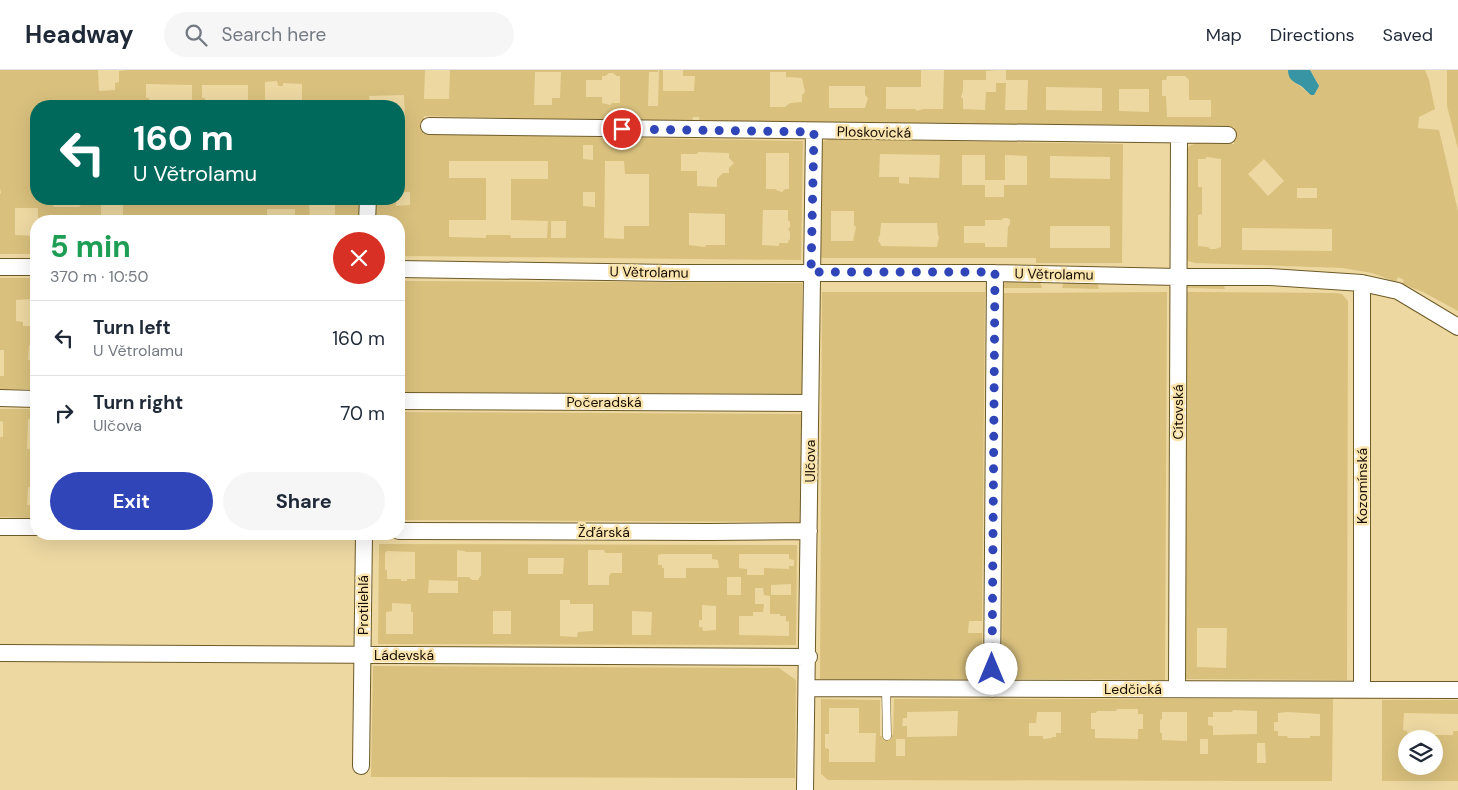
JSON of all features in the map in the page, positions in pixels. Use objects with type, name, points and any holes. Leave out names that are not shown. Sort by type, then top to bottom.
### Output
[{"type":"street","name":"Ploskovická","points":[[429,126],[814,132],[1228,135]]},
{"type":"street","name":"Ulčova","points":[[805,790],[809,656],[811,272],[814,132]]},
{"type":"street","name":"Cítovská","points":[[1177,689],[1179,135]]},
{"type":"street","points":[[0,266],[30,267]]},
{"type":"street","name":"U Větrolamu","points":[[405,269],[671,273],[995,272],[1178,277],[1270,277],[1362,283],[1398,291],[1458,327]]},
{"type":"street","points":[[992,689],[995,272]]},
{"type":"street","name":"Kozomínská","points":[[1362,283],[1362,689]]},
{"type":"street","points":[[0,398],[30,398]]},
{"type":"street","name":"Počeradská","points":[[405,401],[810,403]]},
{"type":"street","points":[[0,527],[30,527]]},
{"type":"street","name":"Žďárská","points":[[405,531],[809,531]]},
{"type":"street","name":"Protilehlá","points":[[361,766],[364,540]]},
{"type":"street","name":"Ládevská","points":[[0,653],[809,656]]},
{"type":"street","name":"Ledčická","points":[[808,688],[1458,690]]},
{"type":"lane","points":[[886,689],[887,736]]},
{"type":"shaded area","points":[[0,70],[98,70],[99,91],[115,90],[115,83],[119,82],[119,71],[129,70],[425,70],[424,99],[449,99],[450,70],[658,70],[658,72],[649,72],[648,106],[658,106],[659,70],[663,70],[663,91],[694,91],[695,76],[683,76],[683,70],[921,70],[921,87],[886,87],[886,109],[915,109],[917,111],[923,109],[943,109],[944,70],[996,70],[986,71],[986,80],[963,80],[961,97],[963,99],[963,109],[985,110],[986,92],[996,92],[996,83],[1006,83],[1005,110],[1027,110],[1028,80],[1006,80],[1006,70],[1288,70],[1290,78],[1308,93],[1317,82],[1310,70],[1425,70],[1435,109],[1419,117],[1418,128],[1439,130],[1458,211],[1458,311],[1423,292],[1402,284],[1404,280],[1398,277],[1396,282],[1372,273],[1343,268],[1195,263],[1188,261],[1185,252],[1186,153],[1189,146],[1197,143],[1234,144],[1234,127],[699,121],[699,117],[693,117],[692,122],[424,116],[423,134],[803,141],[801,260],[405,256],[405,215],[371,215],[372,205],[410,205],[410,192],[405,192],[404,95],[369,96],[369,100],[302,100],[302,84],[283,83],[283,86],[278,86],[277,81],[265,82],[265,100],[248,100],[248,85],[202,85],[202,98],[205,98],[205,100],[192,100],[192,85],[146,84],[146,98],[149,98],[149,100],[30,100],[30,205],[79,207],[81,205],[101,205],[101,215],[38,215],[38,208],[15,208],[15,235],[30,236],[30,254],[0,254]],"holes":[[[535,72],[561,72],[560,98],[552,98],[552,105],[534,105]],[[770,72],[786,72],[786,77],[802,78],[805,92],[802,95],[802,102],[790,103],[785,107],[770,107]],[[609,73],[620,76],[620,103],[612,103],[610,105],[602,103],[602,97],[586,97],[586,80],[602,80],[602,76]],[[1167,76],[1185,76],[1189,80],[1189,100],[1211,100],[1211,117],[1167,117],[1166,96],[1162,96],[1162,80],[1166,80]],[[829,86],[865,86],[865,95],[868,98],[865,108],[829,108]],[[1046,87],[1102,88],[1102,111],[1046,110]],[[1119,89],[1149,89],[1149,112],[1119,111]],[[583,145],[593,145],[593,160],[583,159]],[[698,152],[729,153],[729,158],[734,163],[729,168],[729,173],[723,173],[717,179],[717,187],[697,186],[697,171],[681,171],[681,154],[697,154]],[[766,153],[789,153],[789,189],[785,189],[782,192],[775,189],[766,189]],[[1207,157],[1221,159],[1221,247],[1215,249],[1198,246],[1198,215],[1202,214],[1202,187],[1198,187],[1198,159],[1205,159]],[[1264,159],[1284,181],[1268,196],[1248,174]],[[449,161],[548,161],[548,179],[511,179],[511,220],[548,221],[547,238],[511,238],[510,235],[486,235],[486,238],[449,237],[449,220],[486,220],[486,178],[449,178]],[[605,161],[624,161],[625,174],[649,174],[649,226],[624,226],[624,239],[604,238]],[[1297,188],[1317,188],[1317,198],[1297,198]],[[583,192],[595,192],[595,207],[583,206]],[[763,210],[788,210],[790,239],[788,243],[779,243],[779,246],[762,245]],[[689,213],[725,214],[725,245],[706,245],[705,247],[689,245]],[[551,221],[566,221],[566,238],[551,238]],[[1242,228],[1332,229],[1332,251],[1242,250]]]},
{"type":"shaded area","points":[[1447,70],[1458,70],[1458,149],[1447,106]]},
{"type":"shaded area","points":[[829,139],[1123,144],[1122,263],[1036,263],[1036,258],[822,258],[819,251],[820,149],[822,142]],"holes":[[[880,154],[940,155],[939,178],[909,177],[909,184],[899,183],[899,177],[879,177]],[[962,155],[985,155],[985,180],[1005,180],[1005,155],[1027,156],[1027,185],[1004,185],[1004,197],[985,197],[985,185],[962,185]],[[1050,156],[1110,157],[1110,179],[1050,178]],[[831,211],[854,211],[854,225],[856,227],[853,241],[831,241]],[[1004,218],[1010,220],[1007,247],[985,247],[985,243],[964,243],[964,226],[985,226],[985,220],[1001,220]],[[881,223],[937,223],[939,237],[937,247],[881,246],[878,241]],[[1050,226],[1110,226],[1110,248],[1050,248]]]},
{"type":"shaded area","points":[[123,205],[309,205],[310,215],[295,215],[295,209],[267,209],[267,215],[123,215]]},
{"type":"shaded area","points":[[335,205],[361,205],[361,215],[335,215]]},
{"type":"shaded area","points":[[0,278],[30,278],[30,299],[16,300],[16,321],[23,322],[23,326],[30,326],[28,360],[30,360],[30,389],[0,389],[0,376],[4,376],[4,350],[0,350]]},
{"type":"shaded area","points":[[405,281],[802,283],[802,394],[405,392]]},
{"type":"shaded area","points":[[1009,281],[1040,281],[1042,288],[1001,288],[1004,283]]},
{"type":"shaded area","points":[[1064,281],[1097,281],[1099,289],[1062,288]]},
{"type":"shaded area","points":[[1223,283],[1225,289],[1187,288],[1187,284]]},
{"type":"shaded area","points":[[822,292],[985,292],[982,621],[969,621],[968,633],[982,633],[983,679],[820,679]]},
{"type":"shaded area","points":[[1167,292],[1165,680],[1002,679],[1004,293]]},
{"type":"shaded area","points":[[1187,292],[1342,294],[1348,301],[1347,680],[1185,679]],"holes":[[[1197,628],[1227,628],[1226,668],[1197,667]]]},
{"type":"shaded area","points":[[0,409],[30,409],[27,449],[30,449],[30,487],[28,487],[27,505],[30,505],[30,518],[0,517],[0,437],[3,437],[3,422],[0,421]]},
{"type":"shaded area","points":[[405,412],[802,414],[801,522],[405,520]]},
{"type":"shaded area","points":[[379,544],[797,545],[796,645],[378,644]],"holes":[[[457,550],[481,552],[481,575],[478,580],[472,580],[469,577],[458,577]],[[588,550],[622,553],[622,573],[611,573],[609,585],[588,585]],[[387,551],[415,552],[415,579],[407,579],[407,581],[387,579],[387,570],[385,570],[385,553]],[[712,554],[712,559],[718,560],[719,568],[686,568],[686,578],[664,578],[664,568],[662,568],[662,565],[658,565],[658,555]],[[739,554],[789,554],[789,559],[794,560],[794,566],[789,566],[789,569],[764,568],[764,575],[747,575],[747,569],[739,568]],[[528,558],[564,558],[563,574],[528,574]],[[727,577],[741,577],[741,595],[727,595]],[[429,580],[458,581],[458,593],[428,593]],[[791,584],[791,595],[771,595],[771,585]],[[755,588],[763,588],[764,595],[770,596],[770,614],[786,616],[786,621],[789,622],[789,636],[739,635],[739,616],[753,616],[753,612],[763,612],[764,604],[755,604]],[[560,600],[570,600],[570,604],[593,604],[593,631],[578,632],[577,637],[560,636]],[[392,603],[411,604],[413,634],[386,634],[386,612],[392,611]],[[702,605],[716,606],[716,630],[703,631],[702,627],[699,627],[699,620],[702,620]],[[493,611],[511,611],[511,634],[493,634]],[[632,611],[652,612],[651,635],[632,635]]]},
{"type":"shaded area","points":[[373,666],[779,668],[796,680],[795,778],[371,777]]},
{"type":"shaded area","points":[[821,699],[880,700],[880,736],[893,735],[894,699],[1333,699],[1332,781],[828,780],[821,774]],"holes":[[[829,708],[859,708],[859,733],[876,733],[875,762],[829,762],[829,749],[825,748],[825,734],[829,734]],[[1138,709],[1138,714],[1143,714],[1143,729],[1138,729],[1138,739],[1095,738],[1095,729],[1091,729],[1091,713],[1096,713],[1097,711]],[[1233,710],[1257,711],[1257,734],[1213,735],[1213,726],[1208,725],[1208,717],[1213,717],[1213,712],[1232,712]],[[958,711],[957,736],[907,737],[907,726],[902,726],[903,718],[907,718],[907,712]],[[1037,712],[1061,712],[1061,733],[1056,733],[1056,737],[1043,739],[1043,736],[1029,736],[1029,723],[1036,723]],[[1162,712],[1187,712],[1187,741],[1162,740],[1160,720],[1162,719]],[[1278,713],[1320,714],[1320,736],[1310,736],[1310,738],[1278,736],[1278,731],[1274,731],[1274,722],[1278,722]],[[896,739],[905,739],[905,756],[896,756]],[[1200,739],[1208,739],[1208,754],[1200,754]],[[1257,743],[1265,743],[1266,763],[1257,763]]]},
{"type":"shaded area","points":[[1382,700],[1458,700],[1458,714],[1404,713],[1403,730],[1398,730],[1398,775],[1443,775],[1443,735],[1453,735],[1453,731],[1458,731],[1458,781],[1382,781]]},
{"type":"water","points":[[1288,70],[1310,70],[1319,86],[1314,95],[1311,95],[1292,80]]},
{"type":"route","points":[[622,129],[814,132],[811,272],[995,272],[992,669]]}]
